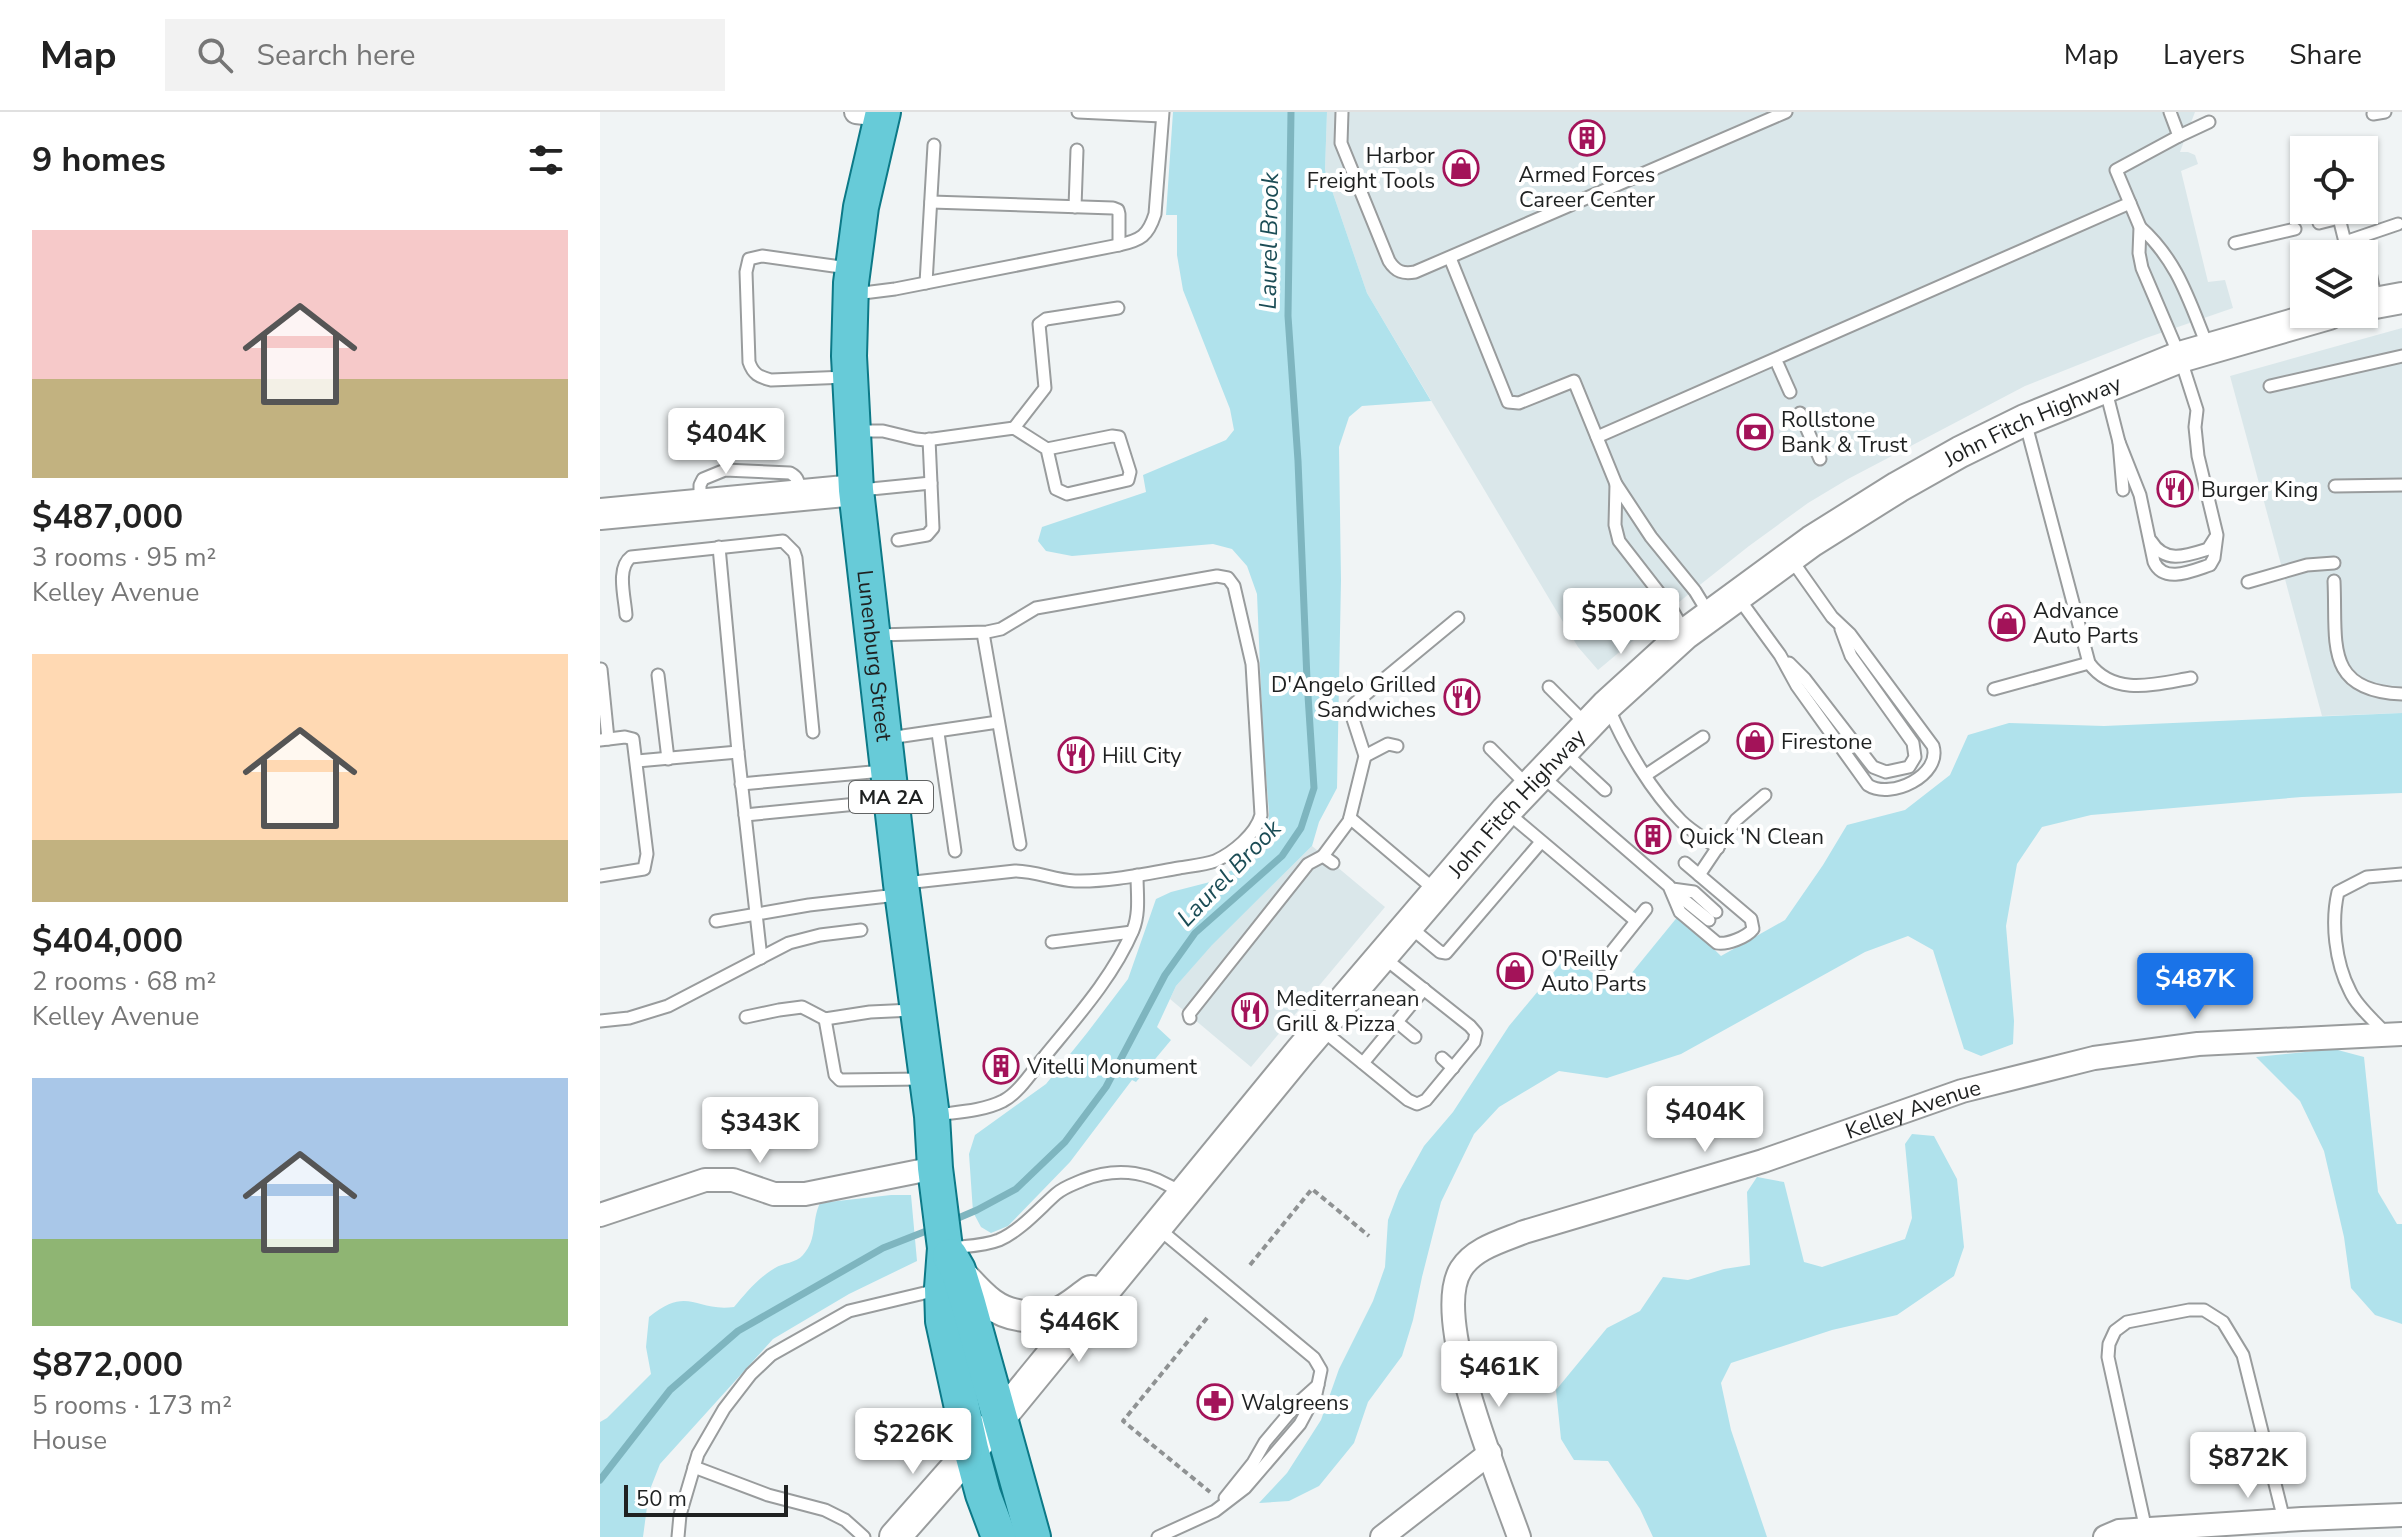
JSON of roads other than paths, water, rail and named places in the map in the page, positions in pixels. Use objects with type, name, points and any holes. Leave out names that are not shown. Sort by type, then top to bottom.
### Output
[{"type":"main road","name":"Lunenburg Street","points":[[874,113],[852,282],[849,377],[856,490],[872,635],[948,1269],[1000,1418],[1033,1537]]},
{"type":"main road","name":"John Fitch Highway","points":[[895,1537],[1000,1418],[1182,1194],[1506,811],[1597,715],[1685,634],[1789,557],[1898,487],[1960,452],[2025,420],[2194,352],[2290,325]]},
{"type":"main road","points":[[600,514],[856,490]]},
{"type":"main road","name":"Lunenburg Street","points":[[948,1269],[943,1321],[971,1449],[999,1537]]},
{"type":"main road","points":[[948,1269],[1000,1310],[1019,1316],[1041,1317],[1064,1310],[1116,1275]]},
{"type":"street","name":"Kelley Avenue","points":[[1490,1453],[1467,1387],[1455,1339],[1453,1315],[1456,1280],[1460,1270],[1477,1254],[1499,1241],[1763,1161],[1962,1091],[2062,1065],[2142,1050],[2198,1044],[2394,1034]]},
{"type":"street","points":[[600,1215],[705,1180],[733,1180],[774,1194],[805,1194],[937,1181]]},
{"type":"street","points":[[1382,1537],[1490,1453],[1519,1537]]},
{"type":"street","points":[[2105,1537],[2119,1531],[2402,1515]]},
{"type":"lane","points":[[849,377],[771,380],[756,374],[749,362],[746,272],[749,259],[762,256],[852,282],[926,283],[1119,245],[1142,237],[1150,230],[1155,214],[1162,114],[1078,112]]},
{"type":"lane","points":[[1342,112],[1341,143],[1393,268],[1406,274],[1450,258],[1786,112]]},
{"type":"lane","points":[[2170,112],[2179,136]]},
{"type":"lane","points":[[2194,352],[2142,268],[2140,227],[2116,170],[2209,122]]},
{"type":"lane","points":[[926,283],[934,145]]},
{"type":"lane","points":[[1075,207],[1077,150]]},
{"type":"lane","points":[[931,202],[1118,210],[1119,245]]},
{"type":"lane","points":[[1597,437],[2130,203]]},
{"type":"lane","points":[[2340,224],[2345,242],[2398,224]]},
{"type":"lane","points":[[2105,387],[2119,442],[2140,495],[2156,567],[2163,574],[2171,575],[2210,565],[2217,545],[2216,530],[2196,447],[2194,352],[2173,265],[2158,243],[2140,227]]},
{"type":"lane","points":[[2235,243],[2295,229]]},
{"type":"lane","points":[[2363,237],[2381,302]]},
{"type":"lane","points":[[1450,258],[1508,402],[1519,403],[1574,381],[1616,484],[1651,537],[1710,614]]},
{"type":"lane","points":[[1014,428],[1045,388],[1039,324],[1046,319],[1118,308]]},
{"type":"lane","points":[[2270,386],[2402,356]]},
{"type":"lane","points":[[1778,365],[1790,392]]},
{"type":"lane","points":[[1800,413],[1820,459]]},
{"type":"lane","points":[[2025,420],[2089,663],[2109,681],[2124,686],[2191,678]]},
{"type":"lane","points":[[853,431],[883,431],[929,439],[1014,428],[1047,449],[1119,437],[1130,472],[1128,480],[1061,493],[1056,489],[1047,449]]},
{"type":"lane","points":[[898,540],[931,532],[929,439]]},
{"type":"lane","points":[[2119,442],[2123,490]]},
{"type":"lane","points":[[856,490],[931,483]]},
{"type":"lane","points":[[1616,484],[1615,525],[1619,541],[1671,608],[1685,634]]},
{"type":"lane","points":[[2335,486],[2402,485]]},
{"type":"lane","points":[[2148,537],[2161,554],[2174,557],[2208,549],[2214,542],[2216,530]]},
{"type":"lane","points":[[626,615],[622,570],[627,559],[639,555],[783,541],[794,552],[813,732]]},
{"type":"lane","points":[[719,547],[761,958]]},
{"type":"lane","points":[[1780,655],[1805,679],[1873,767],[1886,772],[1905,769],[1912,764],[1915,757],[1913,743],[1851,656],[1845,635],[1789,557]]},
{"type":"lane","points":[[2248,582],[2307,565],[2334,563]]},
{"type":"lane","points":[[716,921],[1015,871],[1078,881],[1137,875],[1216,860],[1247,837],[1259,823],[1252,664],[1237,598],[1228,578],[1217,576],[1036,608],[1001,629],[983,633],[872,635]]},
{"type":"lane","points":[[2334,581],[2337,647],[2342,669],[2358,685],[2373,691],[2402,694]]},
{"type":"lane","points":[[1737,596],[1868,785],[1874,789],[1890,790],[1911,782],[1932,764],[1935,755],[1933,746],[1850,634],[1835,621]]},
{"type":"lane","points":[[1190,1018],[1189,1014],[1308,864],[1328,860],[1346,826],[1365,756],[1352,716],[1354,704],[1458,618]]},
{"type":"lane","points":[[983,633],[1020,844]]},
{"type":"lane","points":[[1994,689],[2089,663]]},
{"type":"lane","points":[[600,876],[639,871],[646,865],[647,854],[633,739],[604,740],[601,669]]},
{"type":"lane","points":[[658,675],[668,759]]},
{"type":"lane","points":[[1549,687],[1597,715],[1621,736],[1681,821],[1718,848]]},
{"type":"lane","points":[[745,815],[888,770],[938,733],[998,722]]},
{"type":"lane","points":[[938,733],[955,851]]},
{"type":"lane","points":[[1646,775],[1703,737]]},
{"type":"lane","points":[[1365,756],[1388,744],[1397,746]]},
{"type":"lane","points":[[1490,748],[1672,889],[1694,892],[1719,944],[1752,931],[1751,919],[1685,863]]},
{"type":"lane","points":[[1562,750],[1605,790]]},
{"type":"lane","points":[[637,761],[738,752]]},
{"type":"lane","points":[[741,784],[888,770]]},
{"type":"lane","points":[[1699,875],[1736,820],[1765,795]]},
{"type":"lane","points":[[1506,811],[1636,921]]},
{"type":"lane","points":[[1350,818],[1438,892]]},
{"type":"lane","points":[[1409,926],[1440,952],[1446,953],[1541,842]]},
{"type":"lane","points":[[2394,1034],[2350,993],[2339,958],[2334,911],[2338,892],[2367,877],[2402,874]]},
{"type":"lane","points":[[932,1116],[990,1106],[1005,1100],[1019,1088],[1116,962],[1132,932],[1138,908],[1137,875]]},
{"type":"lane","points":[[1672,889],[1677,909],[1708,920]]},
{"type":"lane","points":[[1708,920],[1728,900]]},
{"type":"lane","points":[[1602,964],[1646,909]]},
{"type":"lane","points":[[600,1021],[629,1018],[668,1006],[804,938],[861,930]]},
{"type":"lane","points":[[1052,942],[1132,932]]},
{"type":"lane","points":[[1320,1029],[1408,1100],[1417,1104],[1426,1100],[1474,1042],[1476,1033],[1383,957]]},
{"type":"lane","points":[[1363,1063],[1424,989]]},
{"type":"lane","points":[[746,1017],[802,1007],[825,1019],[917,1009]]},
{"type":"lane","points":[[825,1019],[835,1075],[840,1080],[927,1079]]},
{"type":"lane","points":[[1397,1022],[1415,1037]]},
{"type":"lane","points":[[1442,1058],[1453,1068]]},
{"type":"lane","points":[[678,1537],[680,1515],[698,1454],[724,1409],[751,1374],[771,1355],[849,1311],[948,1269],[986,1244],[1002,1239],[1060,1191],[1105,1173],[1143,1175],[1160,1180],[1182,1194]]},
{"type":"lane","points":[[1156,1227],[1314,1358],[1321,1370],[1320,1382],[1300,1424],[1245,1488],[1215,1511],[1158,1537]]},
{"type":"lane","points":[[2146,1530],[2108,1357],[2109,1344],[2115,1331],[2127,1322],[2189,1310],[2204,1310],[2223,1322],[2243,1355],[2284,1520]]},
{"type":"lane","points":[[694,1467],[768,1495],[825,1510],[845,1520],[864,1537]]},
{"type":"waterway","name":"Laurel Brook","points":[[949,1222],[1016,1189],[1065,1142],[1106,1087],[1165,975],[1195,933],[1282,856],[1301,828],[1314,788],[1288,316],[1291,112]]},
{"type":"waterway","name":"Laurel Brook","points":[[600,1480],[670,1390],[738,1331],[883,1248],[934,1228]]},
{"type":"place","name":"Armed Forces Career Center","points":[[1587,138]]},
{"type":"place","name":"Harbor Freight Tools","points":[[1461,168]]},
{"type":"place","name":"Rollstone Bank & Trust","points":[[1755,432]]},
{"type":"place","name":"Burger King","points":[[2175,489]]},
{"type":"place","name":"Advance Auto Parts","points":[[2007,623]]},
{"type":"place","name":"D'Angelo Grilled Sandwiches","points":[[1462,697]]},
{"type":"place","name":"Firestone","points":[[1755,741]]},
{"type":"place","name":"Hill City","points":[[1076,755]]},
{"type":"place","name":"Quick 'N Clean","points":[[1653,836]]},
{"type":"place","name":"O'Reilly Auto Parts","points":[[1515,971]]},
{"type":"place","name":"Mediterranean Grill & Pizza","points":[[1250,1011]]},
{"type":"place","name":"Vitelli Monument","points":[[1001,1066]]},
{"type":"place","name":"Walgreens","points":[[1215,1402]]}]
